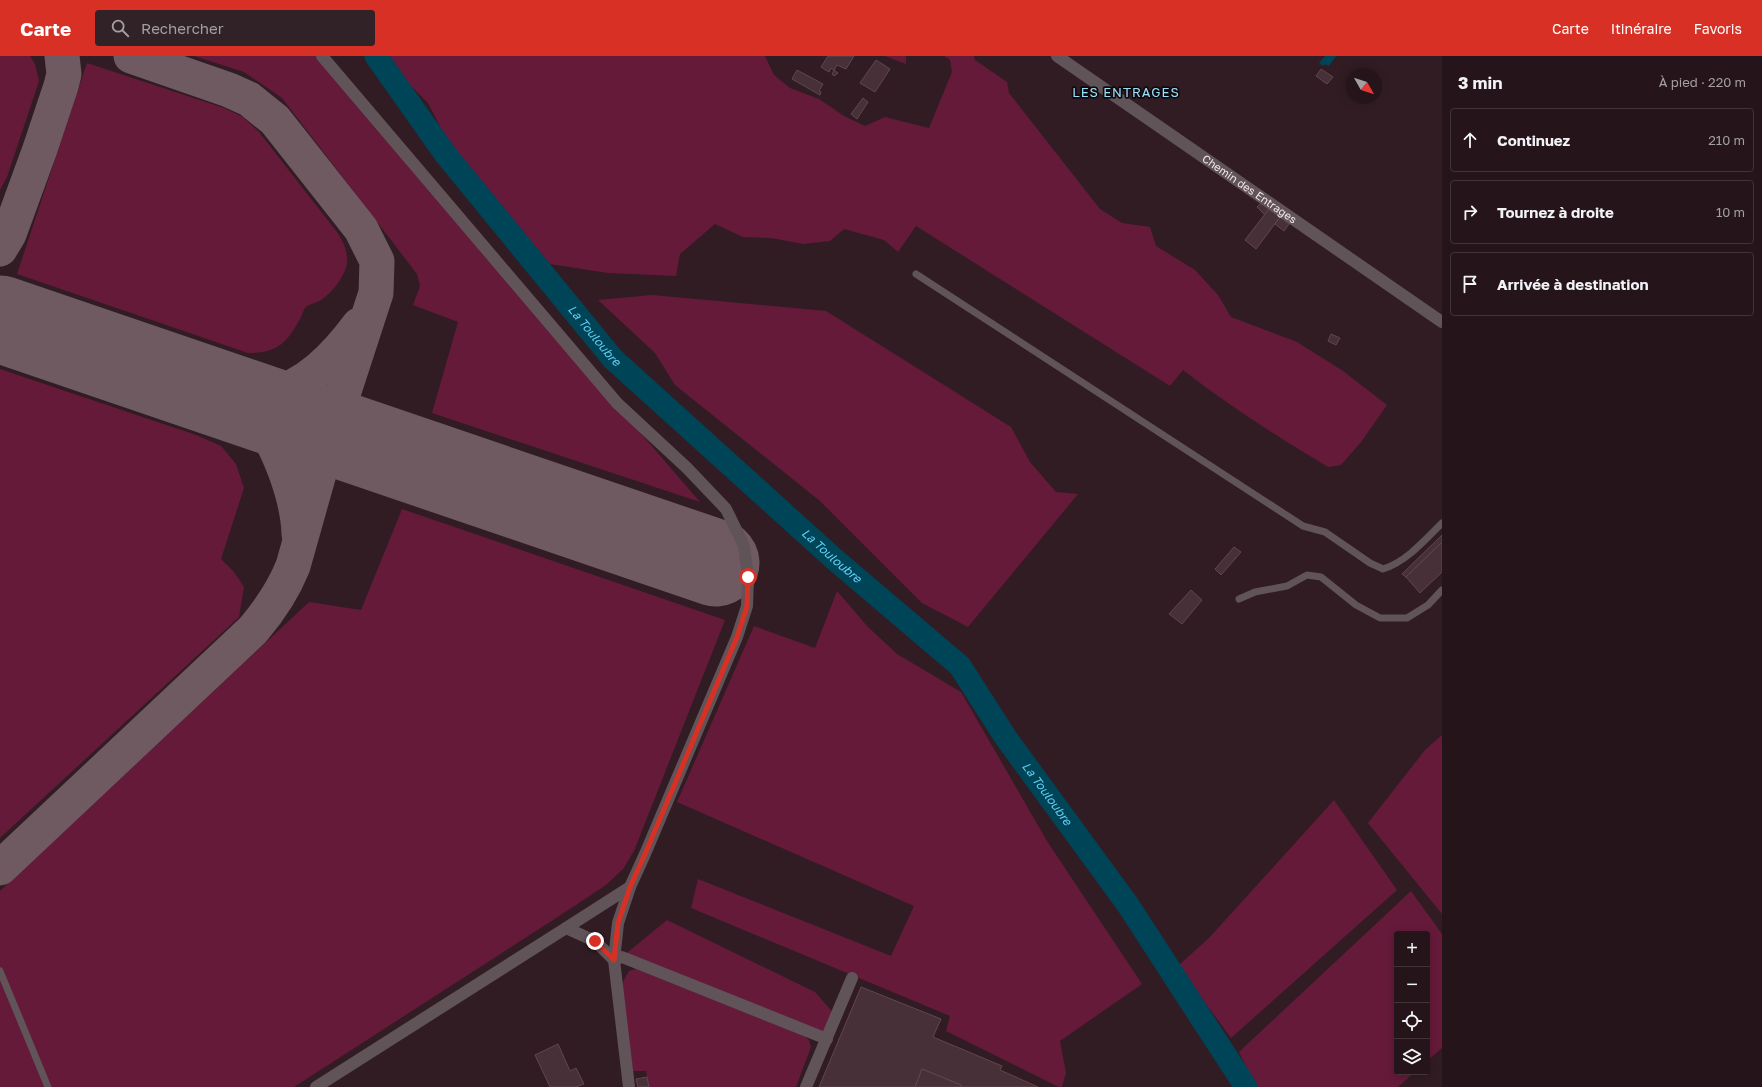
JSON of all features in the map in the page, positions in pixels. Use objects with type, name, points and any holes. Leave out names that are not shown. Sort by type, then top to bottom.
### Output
[{"type":"street","points":[[322,56],[617,403],[687,468],[726,509],[744,546],[748,577],[747,606],[737,637],[630,887],[618,923],[614,960],[629,1087]]},
{"type":"street","name":"Chemin des Entrages","points":[[1057,56],[1442,322]]},
{"type":"street","points":[[316,1087],[630,887]]},
{"type":"street","points":[[566,928],[595,941],[614,960]]},
{"type":"street","points":[[614,960],[622,957],[827,1039]]},
{"type":"street","points":[[806,1087],[852,978]]},
{"type":"lane","points":[[916,274],[1303,526],[1325,532],[1370,563],[1383,569],[1394,566],[1426,539],[1442,523]]},
{"type":"lane","points":[[1239,599],[1256,592],[1287,586],[1307,575],[1321,576],[1356,605],[1380,618],[1407,618],[1428,605],[1442,590]]},
{"type":"lane","points":[[0,971],[48,1087]]},
{"type":"shaded area","points":[[0,56],[30,56],[35,64],[39,81],[7,177],[0,190]]},
{"type":"shaded area","points":[[194,56],[316,56],[700,502],[432,413],[458,322],[413,305],[420,286],[417,274],[282,98],[244,72]]},
{"type":"shaded area","points":[[387,56],[765,56],[774,75],[790,88],[819,99],[844,116],[865,126],[885,117],[929,128],[952,72],[950,60],[944,56],[974,56],[975,60],[1007,82],[1009,93],[1100,209],[1122,223],[1150,227],[1156,246],[1195,270],[1218,295],[1231,317],[1297,342],[1343,371],[1387,405],[1361,442],[1341,465],[1328,467],[1254,421],[1183,370],[1170,386],[916,226],[898,252],[884,240],[844,229],[830,241],[803,244],[771,238],[743,237],[715,224],[680,254],[676,276],[608,273],[550,264],[451,148],[428,103],[404,79]]},
{"type":"shaded area","points":[[885,56],[906,56],[906,64]]},
{"type":"shaded area","points":[[87,63],[224,108],[243,117],[259,132],[337,232],[344,244],[347,257],[347,263],[343,275],[335,287],[326,296],[305,308],[295,328],[280,345],[274,349],[258,353],[248,353],[17,274]]},
{"type":"shaded area","points":[[652,295],[826,311],[1011,427],[1030,462],[1056,492],[1078,494],[968,627],[922,603],[820,501],[675,385],[655,353],[598,300]]},
{"type":"shaded area","points":[[0,369],[196,435],[221,446],[236,464],[244,488],[221,559],[234,572],[244,587],[239,617],[0,838]]},
{"type":"shaded area","points":[[402,509],[725,620],[634,851],[623,869],[606,885],[573,907],[294,1087],[0,1087],[0,891],[309,602],[361,610]]},
{"type":"shaded area","points":[[837,591],[868,627],[897,654],[961,692],[1047,841],[1142,984],[1060,1041],[1066,1073],[1062,1087],[1059,1087],[946,1031],[950,1016],[691,908],[698,879],[891,956],[914,906],[677,802],[754,626],[815,648]]},
{"type":"shaded area","points":[[1442,735],[1442,914],[1368,823],[1425,750]]},
{"type":"shaded area","points":[[1334,800],[1397,890],[1231,1038],[1178,966],[1209,938]]},
{"type":"shaded area","points":[[1411,891],[1442,934],[1442,1048],[1430,1058],[1430,931],[1394,931],[1394,1075],[1412,1075],[1398,1087],[1256,1087],[1239,1052]]},
{"type":"shaded area","points":[[667,920],[815,992],[836,1016],[827,1039],[622,957]]},
{"type":"shaded area","points":[[636,969],[803,1035],[809,1040],[811,1047],[796,1087],[649,1087],[646,1071],[633,1071],[619,989],[629,971]]},
{"type":"water","points":[[1325,56],[1336,56],[1329,66],[1325,64],[1323,66],[1319,63]]},
{"type":"building","points":[[828,56],[854,56],[846,69],[837,65],[834,70],[831,68],[829,72],[821,67]]},
{"type":"building","points":[[876,60],[890,69],[875,92],[860,83]]},
{"type":"building","points":[[1321,69],[1333,77],[1327,84],[1316,76]]},
{"type":"building","points":[[797,70],[823,84],[819,91],[821,92],[820,95],[792,79]]},
{"type":"building","points":[[834,70],[838,73],[834,76],[832,74]]},
{"type":"building","points":[[863,98],[868,102],[857,119],[851,114]]},
{"type":"building","points":[[1262,202],[1269,209],[1265,215],[1257,207]]},
{"type":"building","points":[[1269,209],[1280,217],[1256,249],[1245,240]]},
{"type":"building","points":[[1280,217],[1289,224],[1284,231],[1275,224]]},
{"type":"building","points":[[1331,334],[1340,338],[1336,345],[1328,341]]},
{"type":"building","points":[[1442,535],[1442,542],[1406,577],[1402,574]]},
{"type":"building","points":[[1442,542],[1442,572],[1420,593],[1406,577]]},
{"type":"building","points":[[1234,547],[1241,552],[1221,575],[1215,569]]},
{"type":"building","points":[[1191,590],[1202,600],[1182,624],[1169,614]]},
{"type":"building","points":[[861,987],[941,1019],[933,1037],[1002,1066],[1000,1070],[1038,1087],[961,1087],[961,1085],[922,1069],[915,1087],[819,1087]]},
{"type":"building","points":[[558,1044],[570,1071],[576,1068],[584,1084],[576,1087],[550,1087],[535,1055]]},
{"type":"building","points":[[922,1069],[961,1085],[961,1087],[915,1087]]},
{"type":"building","points":[[647,1077],[649,1087],[638,1087],[636,1079]]},
{"type":"waterway","name":"La Touloubre","points":[[376,56],[446,155],[613,359],[833,558],[960,666],[1006,738],[1128,905],[1246,1087]]},
{"type":"taxiway","points":[[0,249],[9,234],[61,86],[64,74],[62,56]]},
{"type":"taxiway","points":[[0,868],[253,630],[276,600],[293,566],[331,431],[376,293],[377,261],[361,229],[275,120],[249,99],[229,90],[131,56]]},
{"type":"taxiway","points":[[229,396],[266,396],[281,392],[294,386],[307,378],[330,359],[359,325]]},
{"type":"taxiway","points":[[229,396],[252,411],[263,426],[279,455],[291,488],[298,520],[299,534]]},
{"type":"runway","points":[[0,319],[716,563]]},
{"type":"district","name":"LES ENTRAGES","points":[[1126,92]]},
{"type":"route","points":[[595,941],[614,960],[618,923],[630,887],[737,637],[747,606],[748,577]]}]
